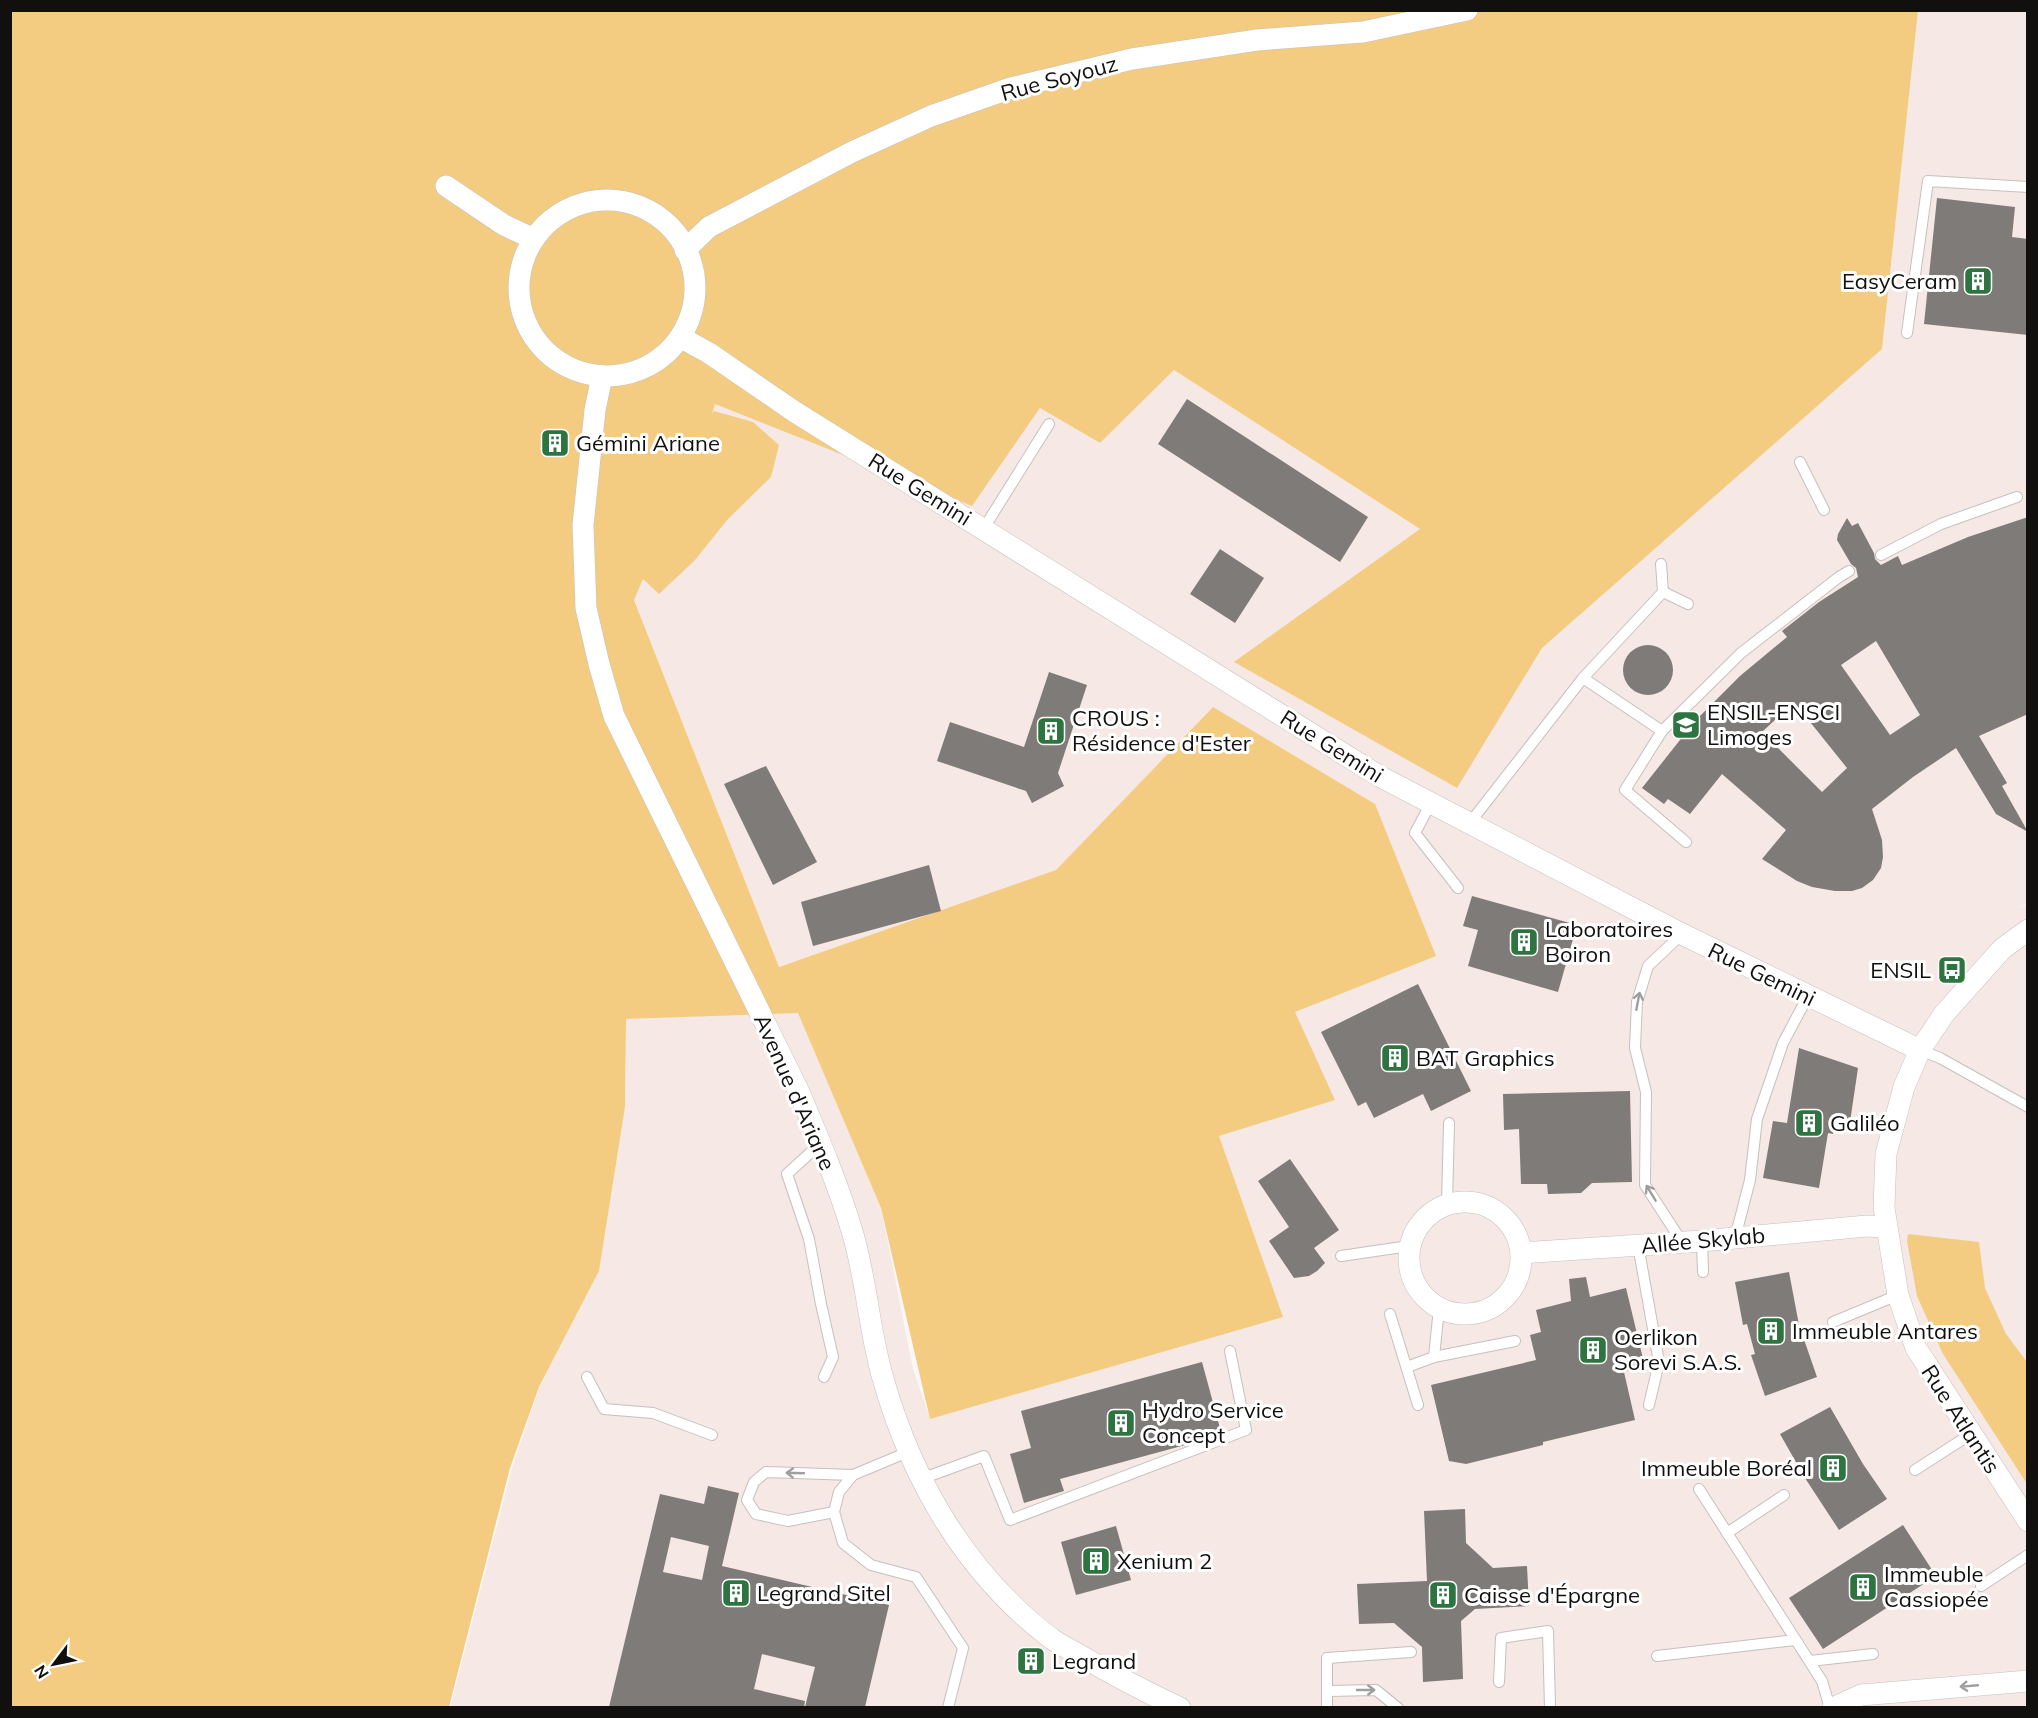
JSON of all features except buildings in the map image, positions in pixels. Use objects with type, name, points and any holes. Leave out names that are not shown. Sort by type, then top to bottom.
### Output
[{"type":"street","name":"Rue Soyouz","points":[[685,250],[709,227],[852,152],[931,116],[1011,88],[1132,58],[1257,40],[1363,32],[1467,10]]},
{"type":"street","points":[[447,186],[504,225],[534,239]]},
{"type":"street","points":[[598,201],[613,201],[642,208],[656,216],[678,237],[685,250],[691,264],[694,294],[692,309],[680,337],[659,359],[646,367],[632,373],[602,376],[572,369],[559,362],[536,341],[528,328],[522,313],[519,283],[521,267],[534,239],[555,217],[568,209],[598,201]]},
{"type":"street","name":"Rue Gemini","points":[[680,337],[709,353],[795,412],[1379,776],[1682,934],[1920,1050]]},
{"type":"street","name":"Avenue d'Ariane","points":[[602,376],[595,410],[583,525],[586,608],[602,675],[614,716],[799,1092],[820,1143],[852,1232],[884,1381],[908,1452],[920,1479],[953,1534],[993,1587],[1053,1639],[1130,1685],[1180,1707]]},
{"type":"street","name":"Rue Atlantis","points":[[2028,930],[2002,949],[1944,1014],[1920,1050],[1904,1087],[1887,1154],[1884,1208],[1898,1295],[1916,1348],[2028,1521]]},
{"type":"street","points":[[1463,1202],[1480,1204],[1496,1211],[1508,1222],[1517,1237],[1521,1253],[1520,1270],[1503,1300],[1489,1309],[1472,1314],[1455,1314],[1439,1308],[1424,1297],[1414,1282],[1409,1264],[1410,1246],[1417,1228],[1430,1214],[1447,1204],[1463,1202]]},
{"type":"street","name":"Allée Skylab","points":[[1521,1253],[1692,1242],[1867,1226],[1886,1227]]},
{"type":"street","points":[[1832,1707],[1861,1695],[2028,1681]]},
{"type":"lane","points":[[1907,333],[1928,181],[2028,187]]},
{"type":"lane","points":[[984,528],[1049,424]]},
{"type":"lane","points":[[1800,462],[1824,510]]},
{"type":"lane","points":[[1881,555],[1941,524],[2017,497]]},
{"type":"lane","points":[[1469,824],[1583,678],[1663,592],[1661,564]]},
{"type":"lane","points":[[1686,842],[1625,790],[1662,731],[1741,653],[1849,571]]},
{"type":"lane","points":[[1663,592],[1688,604]]},
{"type":"lane","points":[[1583,678],[1662,731]]},
{"type":"lane","points":[[1431,803],[1415,833],[1458,888]]},
{"type":"lane","points":[[1682,934],[1648,966],[1637,1002],[1635,1048],[1646,1092],[1645,1185],[1692,1242],[1703,1272]]},
{"type":"lane","points":[[1735,1238],[1750,1180],[1756,1119],[1783,1043],[1808,996]]},
{"type":"lane","points":[[1920,1050],[1940,1058],[2028,1107]]},
{"type":"lane","points":[[1447,1204],[1449,1123]]},
{"type":"lane","points":[[820,1143],[787,1174],[809,1239],[833,1357],[824,1377]]},
{"type":"lane","points":[[1638,1245],[1659,1362],[1649,1406]]},
{"type":"lane","points":[[1341,1256],[1410,1246]]},
{"type":"lane","points":[[1833,1322],[1898,1295]]},
{"type":"lane","points":[[1434,1357],[1439,1308]]},
{"type":"lane","points":[[1390,1314],[1418,1405]]},
{"type":"lane","points":[[1407,1367],[1434,1357],[1515,1341]]},
{"type":"lane","points":[[920,1479],[984,1456],[1010,1520],[1246,1430],[1230,1351]]},
{"type":"lane","points":[[587,1377],[604,1409],[653,1413],[711,1435]]},
{"type":"lane","points":[[1915,1470],[1971,1434]]},
{"type":"lane","points":[[834,1512],[789,1521],[756,1514],[747,1500],[754,1482],[766,1472],[853,1475],[908,1452]]},
{"type":"lane","points":[[853,1475],[839,1492],[834,1512],[843,1543],[871,1565],[916,1577],[963,1648],[948,1707]]},
{"type":"lane","points":[[1699,1489],[1810,1661],[1832,1707]]},
{"type":"lane","points":[[1727,1533],[1784,1495]]},
{"type":"lane","points":[[1981,1586],[2028,1555]]},
{"type":"lane","points":[[1499,1682],[1501,1638],[1548,1631],[1551,1707]]},
{"type":"lane","points":[[1656,1656],[1795,1640]]},
{"type":"lane","points":[[1327,1707],[1327,1658],[1412,1652]]},
{"type":"lane","points":[[1810,1661],[1873,1654]]},
{"type":"lane","points":[[1328,1690],[1376,1690],[1398,1707]]},
{"type":"shaded area","points":[[11,11],[1918,11],[1882,349],[1542,648],[1457,788],[1234,662],[1420,529],[1174,370],[1100,443],[1040,408],[972,506],[715,404],[712,414],[714,411],[753,422],[779,445],[771,477],[728,519],[695,560],[659,594],[643,579],[634,600],[779,967],[1056,870],[1213,707],[1375,804],[1436,956],[1295,1012],[1335,1100],[1219,1136],[1283,1317],[930,1419],[881,1208],[798,1013],[626,1019],[625,1107],[599,1271],[539,1387],[510,1468],[449,1707],[11,1708]]},
{"type":"shaded area","points":[[1918,11],[2027,11],[2028,903],[2019,908],[2027,905],[2027,1707],[450,1708],[512,1468],[540,1386],[599,1271],[625,1107],[626,1019],[798,1012],[881,1208],[913,1369],[930,1419],[1219,1135],[1335,1100],[1294,1012],[1213,707],[1056,870],[779,967],[634,599],[715,404],[972,505],[1040,408],[1100,443],[1174,370],[1420,529],[1882,349]]},
{"type":"shaded area","points":[[1908,1234],[1979,1242],[1985,1288],[2006,1334],[2027,1362],[2027,1484],[1943,1354],[1917,1296],[1907,1241]]},
{"type":"place","name":"EasyCeram","points":[[1978,281]]},
{"type":"place","name":"Gémini Ariane","points":[[555,443]]},
{"type":"place","name":"ENSIL-ENSCI Limoges","points":[[1686,725]]},
{"type":"place","name":"CROUS : Résidence d'Ester","points":[[1051,731]]},
{"type":"place","name":"Laboratoires Boiron","points":[[1524,942]]},
{"type":"place","name":"ENSIL","points":[[1952,970]]},
{"type":"place","name":"BAT Graphics","points":[[1395,1058]]},
{"type":"place","name":"Galiléo","points":[[1809,1123]]},
{"type":"place","name":"Immeuble Antares","points":[[1771,1331]]},
{"type":"place","name":"Oerlikon Sorevi S.A.S.","points":[[1593,1350]]},
{"type":"place","name":"Hydro Service Concept","points":[[1121,1423]]},
{"type":"place","name":"Immeuble Boréal","points":[[1833,1468]]},
{"type":"place","name":"Xenium 2","points":[[1096,1561]]},
{"type":"place","name":"Immeuble Cassiopée","points":[[1863,1587]]},
{"type":"place","name":"Legrand Sitel","points":[[736,1593]]},
{"type":"place","name":"Caisse d'Épargne","points":[[1443,1595]]},
{"type":"place","name":"Legrand","points":[[1031,1661]]}]
